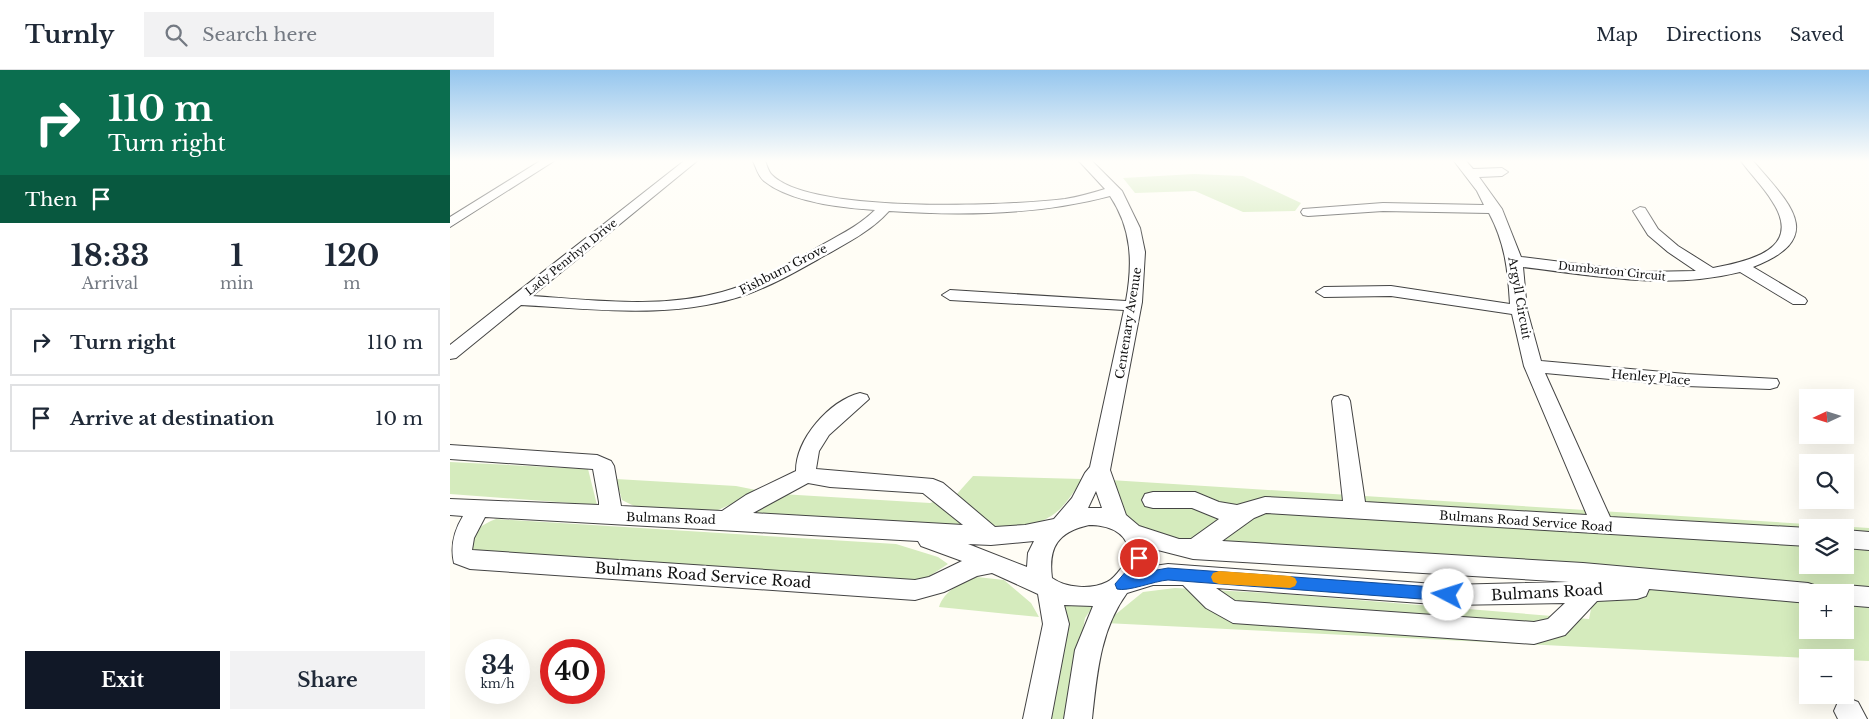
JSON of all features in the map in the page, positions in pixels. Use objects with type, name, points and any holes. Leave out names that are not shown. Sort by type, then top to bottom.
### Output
[{"type":"street","points":[[450,223],[500,191]]},
{"type":"street","name":"Lady Penrhyn Drive","points":[[450,354],[654,191]]},
{"type":"street","points":[[792,191],[812,198],[853,204],[1015,208],[1066,203],[1114,191]]},
{"type":"street","name":"Centenary Avenue","points":[[1060,525],[1080,502],[1092,478],[1100,470],[1133,306],[1138,265],[1136,239],[1127,214],[1115,191]]},
{"type":"street","name":"Argyll Circuit","points":[[1482,191],[1503,226],[1514,261],[1520,310],[1533,366],[1603,526]]},
{"type":"street","name":"Dumbarton Circuit","points":[[1514,261],[1656,277],[1711,274],[1744,268],[1772,254],[1787,241],[1790,227],[1785,212],[1771,191]]},
{"type":"street","name":"Fishburn Grove","points":[[518,300],[677,306],[726,296],[765,281],[859,230],[886,206]]},
{"type":"street","points":[[1308,212],[1383,207],[1494,209]]},
{"type":"street","points":[[1640,211],[1652,232],[1673,249],[1711,274]]},
{"type":"street","points":[[1744,268],[1798,301]]},
{"type":"street","points":[[1324,292],[1391,292],[1520,310]]},
{"type":"street","points":[[950,295],[1133,306]]},
{"type":"street","name":"Henley Place","points":[[1533,366],[1686,380],[1770,383]]},
{"type":"street","points":[[806,475],[805,461],[826,425],[860,399]]},
{"type":"street","points":[[1342,401],[1355,510]]},
{"type":"street","points":[[450,452],[597,462],[604,466],[610,515]]},
{"type":"street","name":"Centenary Avenue","points":[[1100,470],[1124,526]]},
{"type":"street","points":[[726,520],[754,501],[806,475],[830,479],[925,485],[935,489],[991,536]]},
{"type":"street","points":[[1153,500],[1195,500],[1218,521]]},
{"type":"street","name":"Bulmans Road Service Road","points":[[1193,550],[1218,521],[1265,505],[1799,537]]},
{"type":"street","name":"Bulmans Road","points":[[450,507],[726,520],[991,536],[1013,536],[1060,525]]},
{"type":"street","name":"Bulmans Road Service Road","points":[[478,508],[461,541],[460,549],[462,556],[470,559],[915,590],[929,589],[981,564],[991,564]]},
{"type":"street","points":[[1038,719],[1056,624],[1038,564],[1041,550],[1047,537],[1060,525],[1075,518],[1090,516],[1124,526],[1138,544],[1139,558],[1134,572],[1120,586],[1095,627],[1078,719]]},
{"type":"street","name":"Bulmans Road","points":[[1124,526],[1166,545],[1193,550],[1583,573],[1733,588],[1799,592]]},
{"type":"street","name":"Bulmans Road","points":[[891,531],[946,545],[1045,586]]},
{"type":"street","points":[[1854,540],[1869,541]]},
{"type":"street","name":"Bulmans Road","points":[[1120,586],[1153,575],[1190,576],[1448,595],[1513,595],[1595,589],[1733,588]]},
{"type":"street","points":[[1190,576],[1220,607],[1233,612],[1534,633],[1558,629],[1585,596],[1595,589]]},
{"type":"street","points":[[1045,586],[1064,596],[1082,597],[1100,595],[1120,586]]},
{"type":"street","points":[[1854,596],[1869,597]]},
{"type":"green space","points":[[1134,191],[1186,191],[1135,193]]},
{"type":"green space","points":[[1196,191],[1276,191],[1301,203],[1295,211],[1243,212]]},
{"type":"green space","points":[[450,462],[588,469],[597,505],[450,494]]},
{"type":"green space","points":[[973,476],[1082,479],[1067,501],[1054,514],[1038,523],[1014,532],[750,512],[781,494],[930,503],[956,495]]},
{"type":"green space","points":[[616,479],[736,486],[761,491],[718,510],[636,507],[622,500]]},
{"type":"green space","points":[[1110,480],[1799,524],[1799,574],[1854,574],[1854,527],[1869,528],[1869,594],[1854,593],[1854,584],[1799,584],[1799,589],[1191,545],[1139,532],[1100,509]]},
{"type":"green space","points":[[496,519],[896,544],[938,557],[948,564],[925,579],[909,583],[476,553],[469,547],[472,537],[486,523]]},
{"type":"green space","points":[[977,577],[1004,580],[1031,603],[1039,617],[939,607],[941,601],[954,588]]},
{"type":"green space","points":[[1175,588],[1284,594],[1589,619],[1595,589],[1733,588],[1799,592],[1799,639],[1854,639],[1854,596],[1869,597],[1869,661],[1854,660],[1854,649],[1799,649],[1799,658],[1105,623],[1143,592]]},
{"type":"green space","points":[[1060,599],[1096,602],[1085,618],[1068,719],[1046,719]]},
{"type":"slow traffic","points":[[1219,577],[1290,582]]},
{"type":"route","points":[[1139,558],[1134,572],[1122,584],[1153,575],[1168,574],[1363,587],[1448,595]]}]
